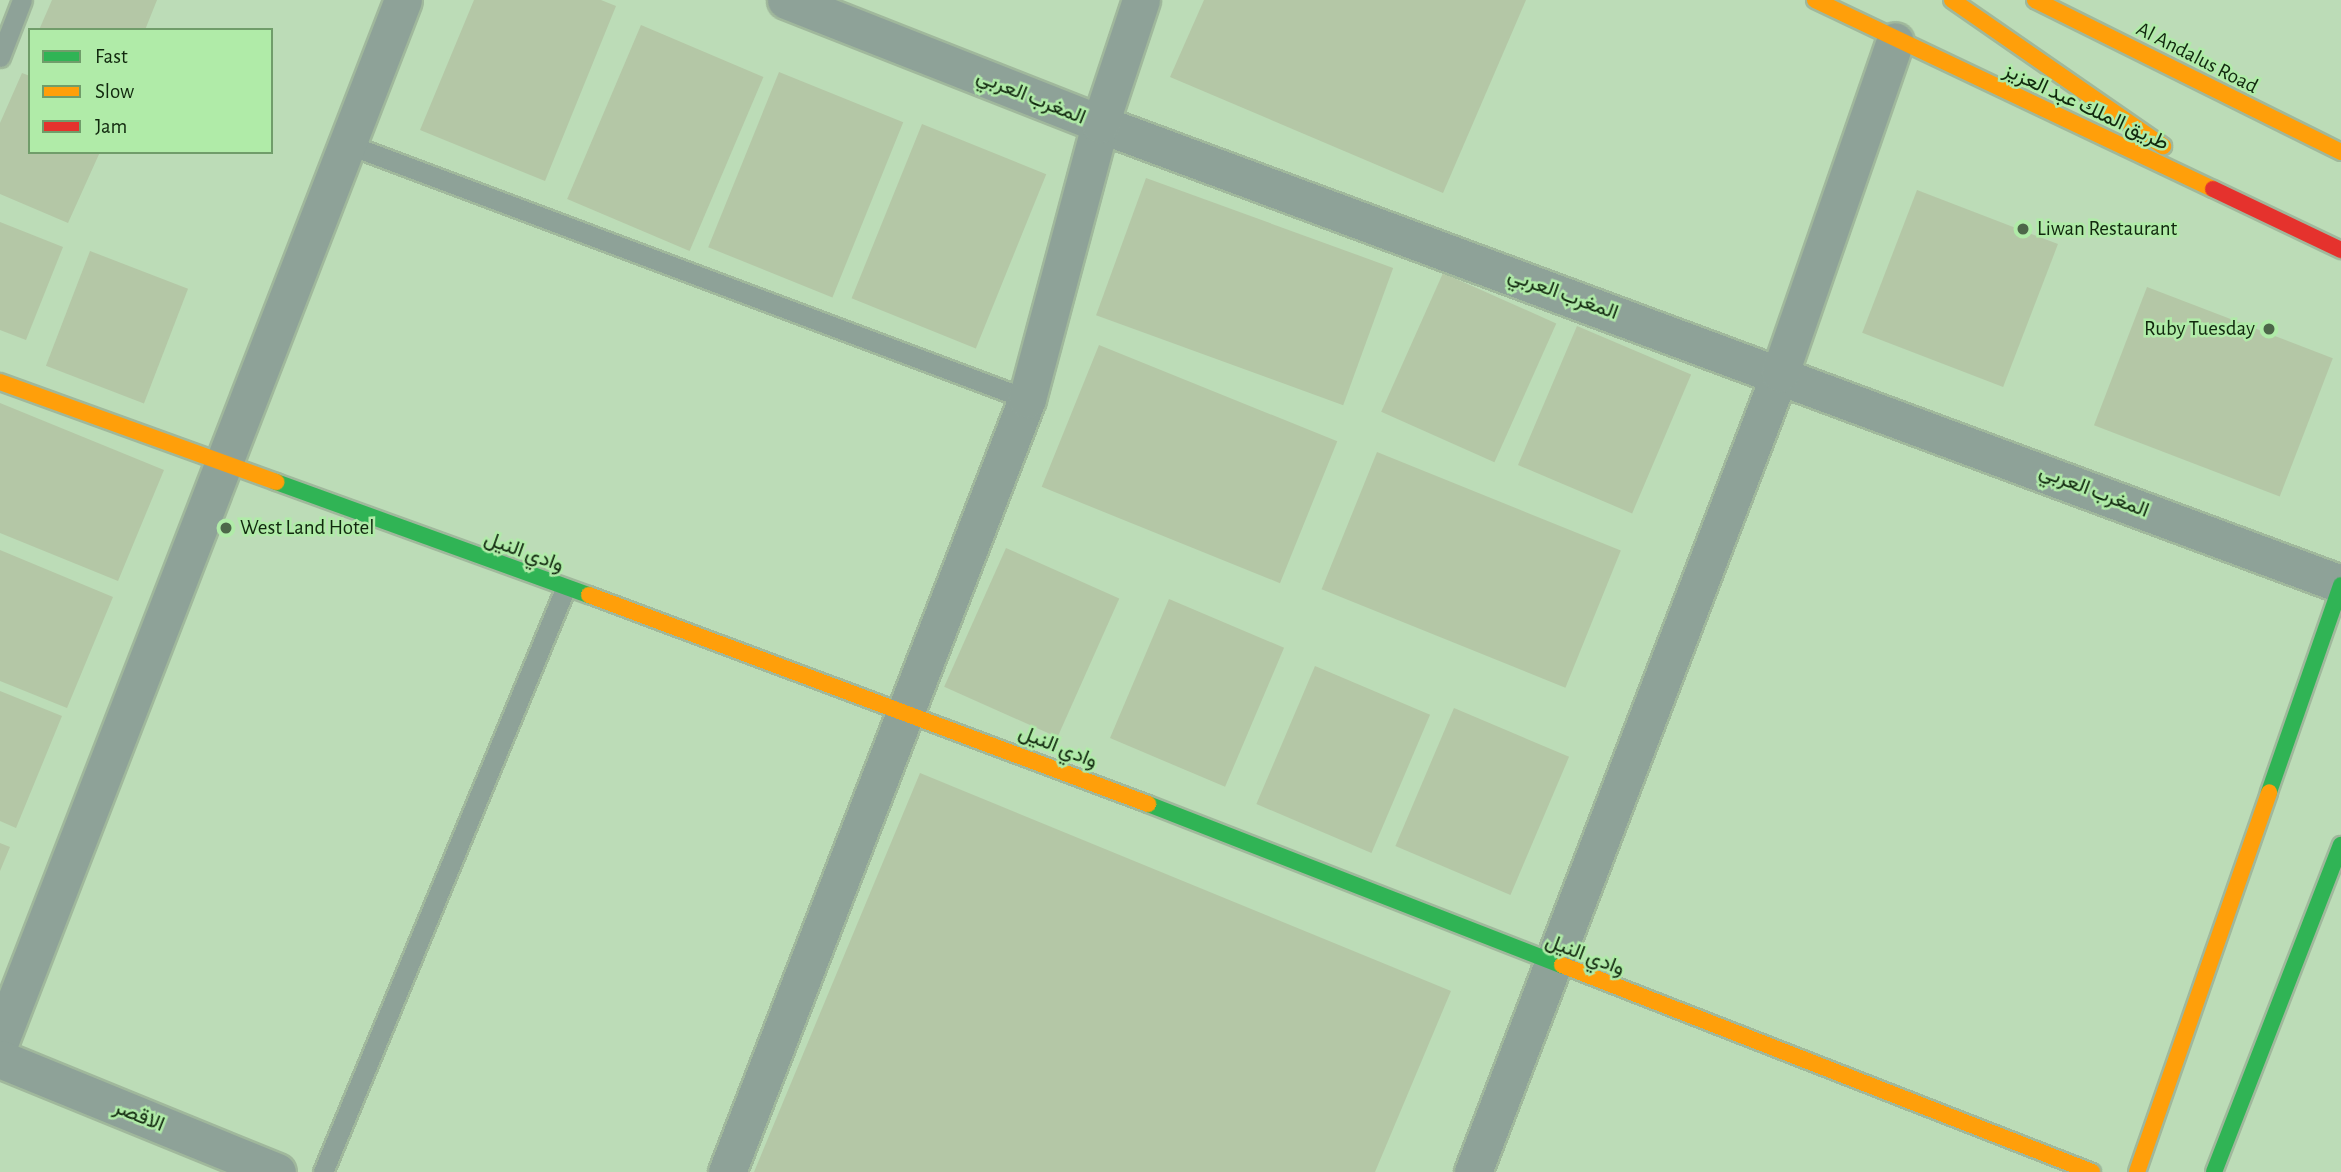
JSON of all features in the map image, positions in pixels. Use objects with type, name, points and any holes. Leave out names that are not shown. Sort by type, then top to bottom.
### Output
[{"type":"street","points":[[0,1041],[403,0]]},
{"type":"street","name":"المغرب العربي","points":[[786,0],[1100,124],[1780,373],[2341,584]]},
{"type":"street","points":[[727,1172],[1027,399],[1100,124],[1142,0]]},
{"type":"street","name":"طريق الملك عبد العزيز","points":[[1815,0],[1895,41],[2341,250]]},
{"type":"street","points":[[1952,0],[2254,209]]},
{"type":"street","name":"Al Andalus Road","points":[[2035,0],[2341,152]]},
{"type":"street","points":[[1473,1172],[1557,967],[1780,373],[1895,41]]},
{"type":"street","name":"وادي النيل","points":[[0,382],[222,467],[907,710],[1557,967],[2092,1172]]},
{"type":"street","points":[[2137,1172],[2341,584]]},
{"type":"street","points":[[2214,1172],[2341,845]]},
{"type":"street","name":"الاقصر","points":[[0,1059],[277,1172]]},
{"type":"lane","points":[[0,57],[22,0]]},
{"type":"lane","points":[[347,144],[1027,399]]},
{"type":"lane","points":[[323,1172],[565,589]]},
{"type":"building","points":[[52,0],[157,0],[146,28],[40,28]]},
{"type":"building","points":[[474,0],[601,0],[616,6],[545,181],[420,130]]},
{"type":"building","points":[[1204,0],[1526,0],[1443,193],[1170,77]]},
{"type":"building","points":[[641,25],[763,77],[690,251],[567,199]]},
{"type":"building","points":[[779,72],[903,122],[832,297],[708,247]]},
{"type":"building","points":[[22,73],[28,75],[28,154],[99,154],[68,223],[0,194],[0,123]]},
{"type":"building","points":[[922,124],[1046,174],[976,349],[852,298]]},
{"type":"building","points":[[1146,178],[1393,268],[1343,405],[1096,315]]},
{"type":"building","points":[[1917,190],[2058,244],[2003,387],[1862,333]]},
{"type":"building","points":[[0,222],[63,247],[26,340],[0,330]]},
{"type":"building","points":[[90,251],[188,289],[144,403],[46,366]]},
{"type":"building","points":[[1443,273],[1556,323],[1494,462],[1381,412]]},
{"type":"building","points":[[2147,287],[2333,358],[2280,496],[2094,425]]},
{"type":"building","points":[[1577,326],[1691,374],[1632,513],[1518,465]]},
{"type":"building","points":[[1099,345],[1337,441],[1280,583],[1042,487]]},
{"type":"building","points":[[0,403],[164,470],[118,581],[0,533]]},
{"type":"building","points":[[1377,452],[1621,551],[1565,688],[1322,589]]},
{"type":"building","points":[[1006,548],[1119,598],[1057,737],[944,687]]},
{"type":"building","points":[[0,550],[113,597],[67,708],[0,681]]},
{"type":"building","points":[[1169,599],[1284,648],[1225,787],[1110,738]]},
{"type":"building","points":[[1315,666],[1430,715],[1371,853],[1256,804]]},
{"type":"building","points":[[0,691],[62,716],[16,828],[0,821]]},
{"type":"building","points":[[1454,708],[1569,757],[1510,895],[1395,846]]},
{"type":"building","points":[[920,773],[1451,991],[1375,1172],[754,1172]]},
{"type":"building","points":[[0,843],[10,847],[0,871]]},
{"type":"traffic: fast","points":[[276,482],[589,595]]},
{"type":"traffic: fast","points":[[2269,792],[2341,585]]},
{"type":"traffic: fast","points":[[1148,804],[1562,965]]},
{"type":"traffic: fast","points":[[2214,1172],[2341,845]]},
{"type":"traffic: slow","points":[[1815,0],[2213,189]]},
{"type":"traffic: slow","points":[[1952,0],[2163,146]]},
{"type":"traffic: slow","points":[[2035,0],[2341,152]]},
{"type":"traffic: slow","points":[[0,382],[276,482]]},
{"type":"traffic: slow","points":[[589,595],[1148,804]]},
{"type":"traffic: slow","points":[[2137,1172],[2269,792]]},
{"type":"traffic: slow","points":[[1562,965],[2092,1172]]},
{"type":"traffic: jam","points":[[2213,189],[2341,250]]},
{"type":"place","name":"Liwan Restaurant","points":[[2023,229]]},
{"type":"place","name":"Ruby Tuesday","points":[[2269,329]]},
{"type":"place","name":"West Land Hotel","points":[[226,528]]}]
